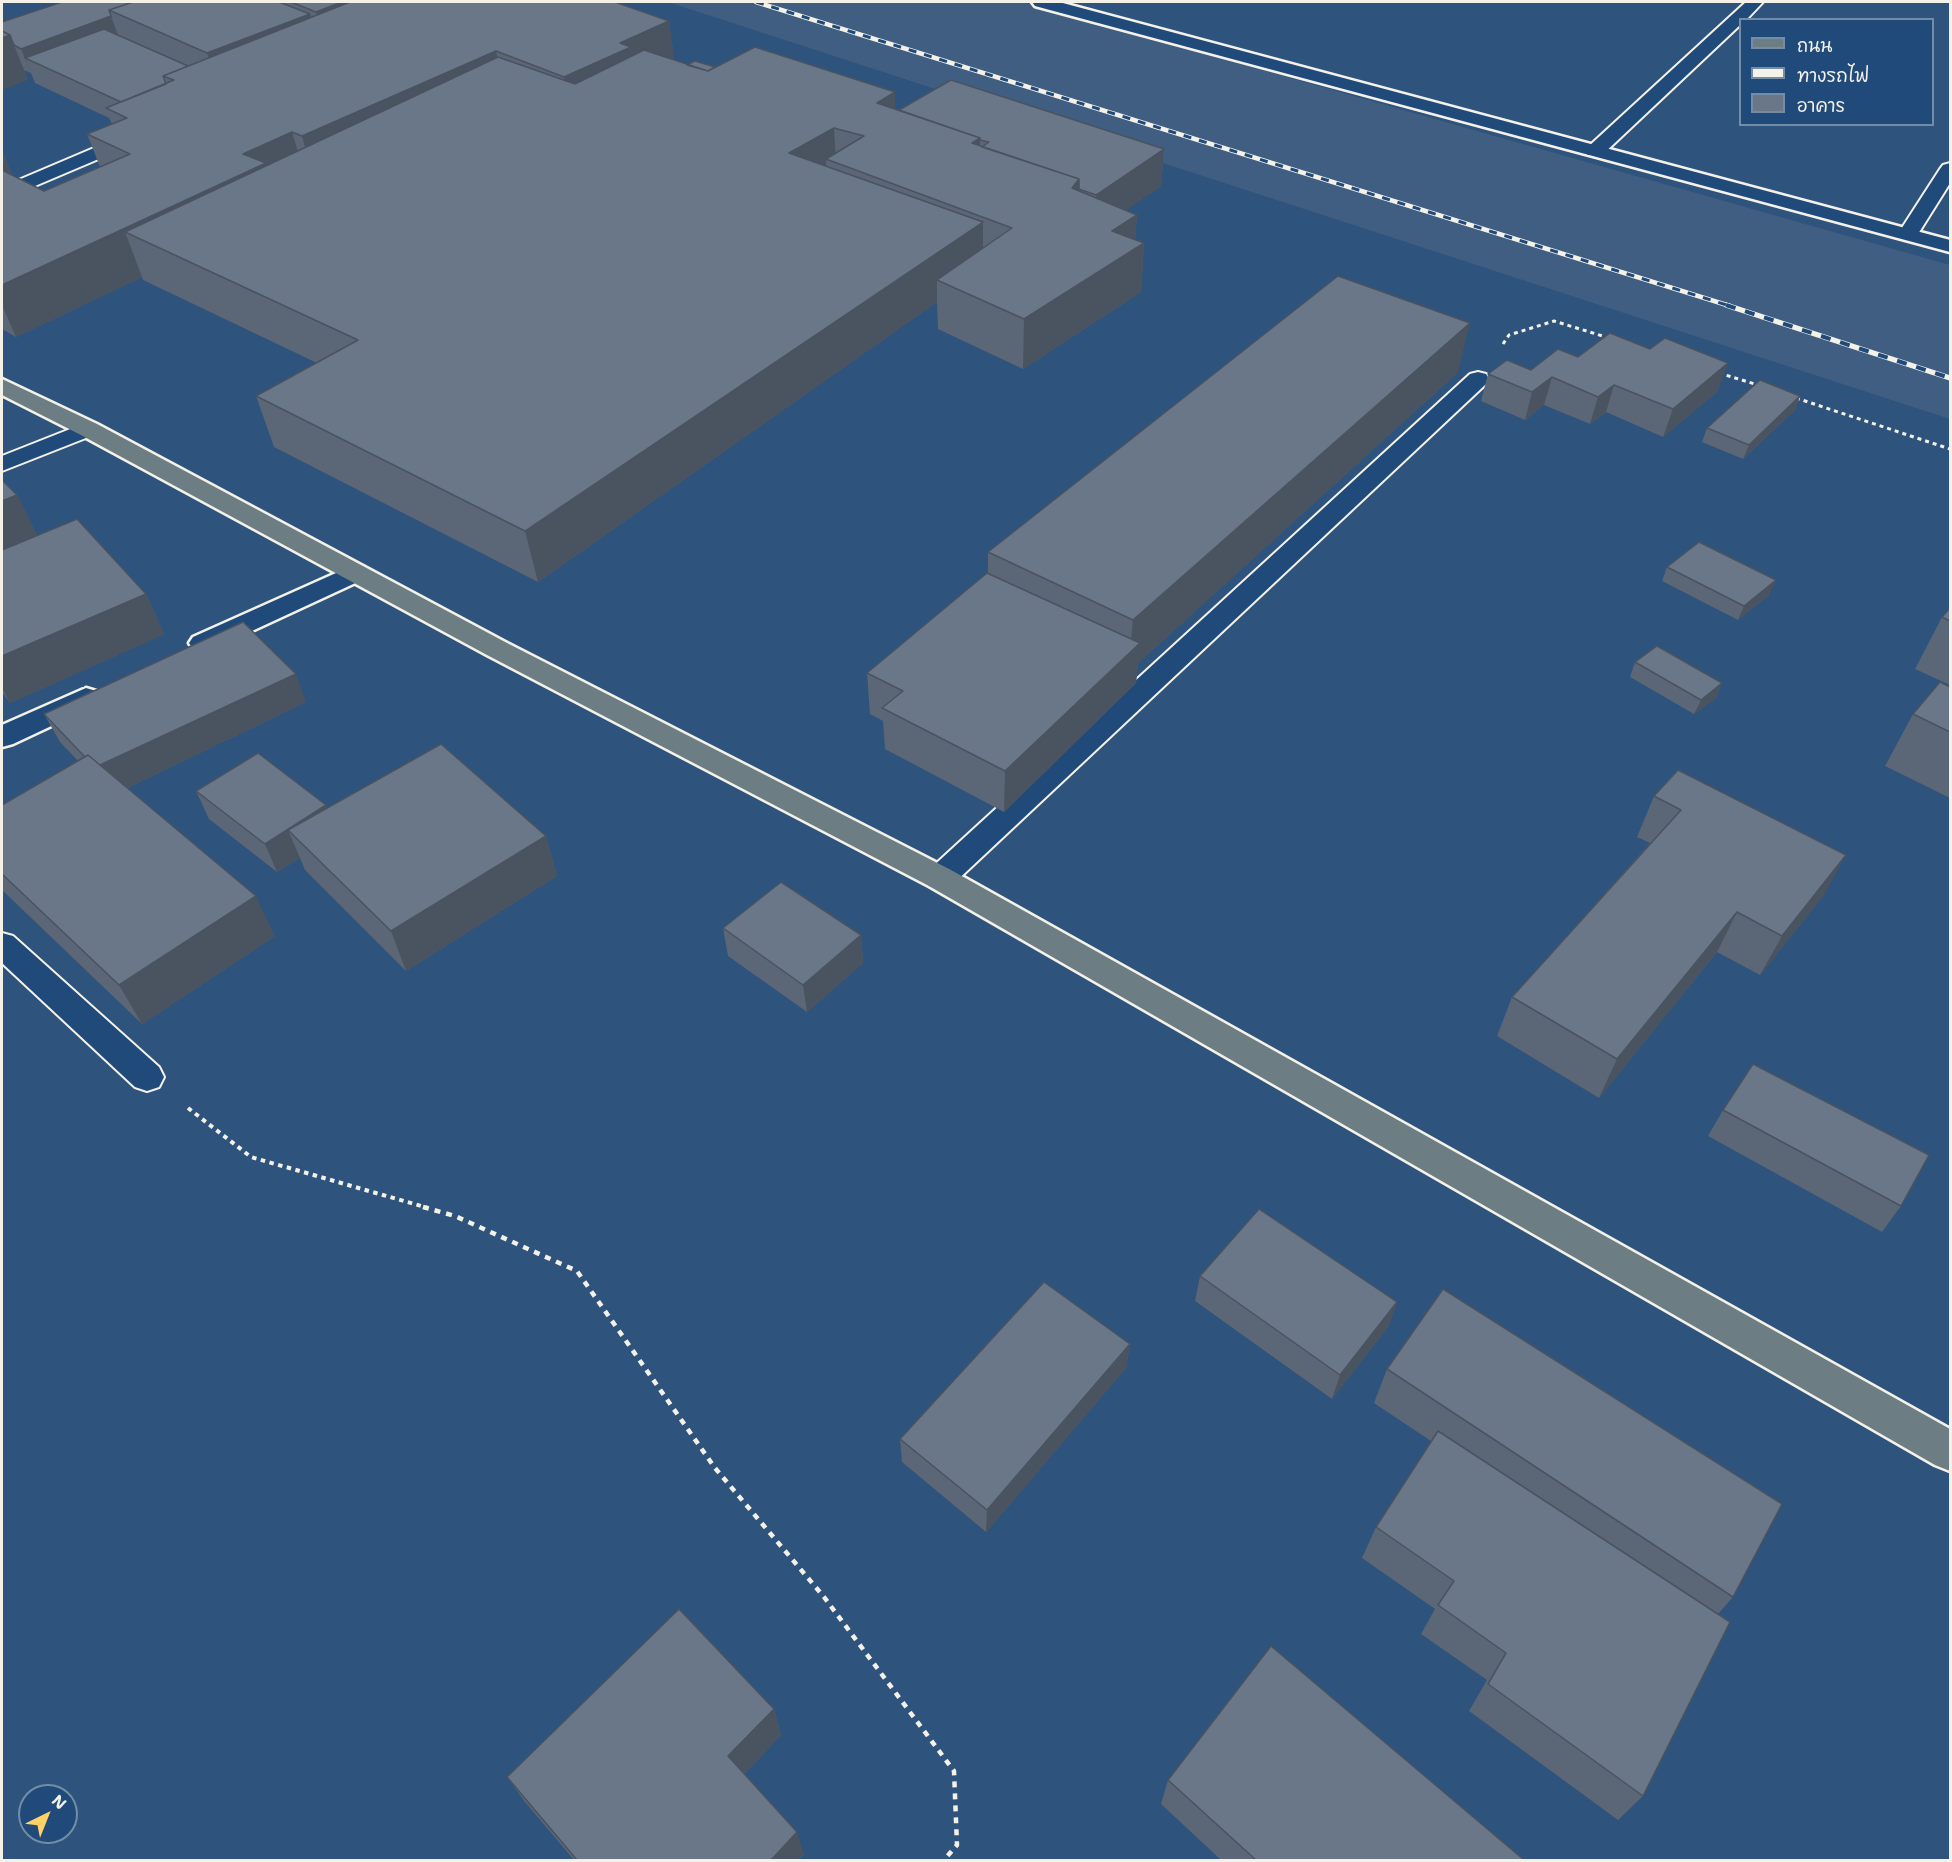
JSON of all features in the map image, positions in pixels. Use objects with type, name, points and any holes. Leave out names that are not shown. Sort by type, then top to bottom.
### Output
[{"type":"main road","points":[[2,386],[88,429],[354,573],[940,878],[1950,1451]]},
{"type":"street","points":[[1041,2],[1950,246]]},
{"type":"street","points":[[183,652],[354,573]]},
{"type":"street","points":[[2,737],[108,687]]},
{"type":"lane","points":[[1596,151],[1755,2]]},
{"type":"lane","points":[[2,194],[153,129]]},
{"type":"lane","points":[[1908,234],[1950,170]]},
{"type":"lane","points":[[940,878],[1478,379]]},
{"type":"lane","points":[[2,464],[88,429]]},
{"type":"lane","points":[[2,945],[147,1077]]},
{"type":"path","points":[[1478,379],[1509,334],[1554,321],[1609,338]]},
{"type":"path","points":[[1719,373],[1763,386]]},
{"type":"path","points":[[1796,398],[1950,449]]},
{"type":"path","points":[[147,1077],[251,1157],[455,1216],[577,1271],[715,1468],[824,1597],[954,1771],[957,1845],[944,1860]]},
{"type":"shaded area","points":[[668,2],[1022,2],[1950,265],[1950,419]]},
{"type":"building","points":[[62,2],[133,2],[109,10],[111,16],[21,49],[14,45],[10,35],[2,31],[2,22]]},
{"type":"building","points":[[133,2],[279,2],[310,14],[207,53],[109,10]]},
{"type":"building","points":[[291,2],[342,2],[316,12]]},
{"type":"building","points":[[350,2],[615,2],[669,21],[620,43],[631,47],[564,77],[496,51],[302,136],[292,132],[243,154],[266,163],[2,285],[2,170],[44,191],[130,154],[87,134],[127,118],[106,108],[174,80],[163,76]]},
{"type":"building","points":[[104,29],[188,66],[163,76],[166,84],[121,102],[25,58]]},
{"type":"building","points":[[2,31],[10,35],[2,38]]},
{"type":"building","points":[[755,47],[895,92],[877,103],[980,138],[972,143],[1079,179],[1072,188],[1137,215],[1112,231],[1144,243],[1024,319],[937,280],[1012,228],[826,159],[864,136],[834,128],[789,153],[983,222],[525,531],[256,396],[358,340],[125,232],[498,57],[575,84],[644,50],[708,71]]},
{"type":"building","points":[[695,61],[715,67],[708,71],[687,65]]},
{"type":"building","points":[[951,80],[1164,149],[1096,195],[1079,189],[1079,179],[982,147],[989,142],[899,110]]},
{"type":"building","points":[[1338,276],[1470,323],[1133,620],[988,552]]},
{"type":"building","points":[[1610,333],[1650,349],[1665,338],[1728,363],[1673,409],[1614,385],[1598,397],[1552,377],[1532,392],[1488,374],[1507,360],[1531,370],[1558,349],[1578,357]]},
{"type":"building","points":[[1760,380],[1800,396],[1749,445],[1707,428]]},
{"type":"building","points":[[2,480],[17,495],[2,501]]},
{"type":"building","points":[[77,519],[146,594],[2,656],[2,550]]},
{"type":"building","points":[[1699,542],[1776,580],[1744,606],[1667,567]]},
{"type":"building","points":[[987,573],[1140,643],[1005,771],[882,708],[903,691],[867,673]]},
{"type":"building","points":[[1950,608],[1950,621],[1942,617]]},
{"type":"building","points":[[243,622],[296,674],[100,765],[88,755],[85,757],[44,714]]},
{"type":"building","points":[[1657,646],[1722,683],[1701,700],[1635,662]]},
{"type":"building","points":[[1940,682],[1950,687],[1950,732],[1913,714]]},
{"type":"building","points":[[441,744],[546,836],[391,931],[288,830]]},
{"type":"building","points":[[258,753],[326,805],[265,844],[196,791]]},
{"type":"building","points":[[88,755],[256,896],[119,985],[2,874],[2,805]]},
{"type":"building","points":[[1678,770],[1846,855],[1782,936],[1737,912],[1617,1059],[1512,997],[1681,810],[1654,796]]},
{"type":"building","points":[[781,882],[861,935],[803,985],[723,928]]},
{"type":"building","points":[[1753,1064],[1929,1155],[1901,1206],[1723,1110]]},
{"type":"building","points":[[1259,1209],[1397,1302],[1340,1375],[1200,1276]]},
{"type":"building","points":[[1044,1282],[1130,1344],[987,1510],[900,1439]]},
{"type":"building","points":[[1443,1289],[1782,1504],[1733,1597],[1387,1369]]},
{"type":"building","points":[[1438,1431],[1730,1622],[1643,1796],[1488,1684],[1506,1653],[1438,1605],[1454,1581],[1376,1527]]},
{"type":"building","points":[[679,1609],[774,1709],[728,1756],[797,1832],[771,1860],[577,1860],[507,1777]]},
{"type":"building","points":[[1271,1646],[1524,1860],[1256,1860],[1168,1780]]},
{"type":"railway","points":[[756,2],[1730,306]]},
{"type":"railway","points":[[1726,305],[1950,378]]}]
